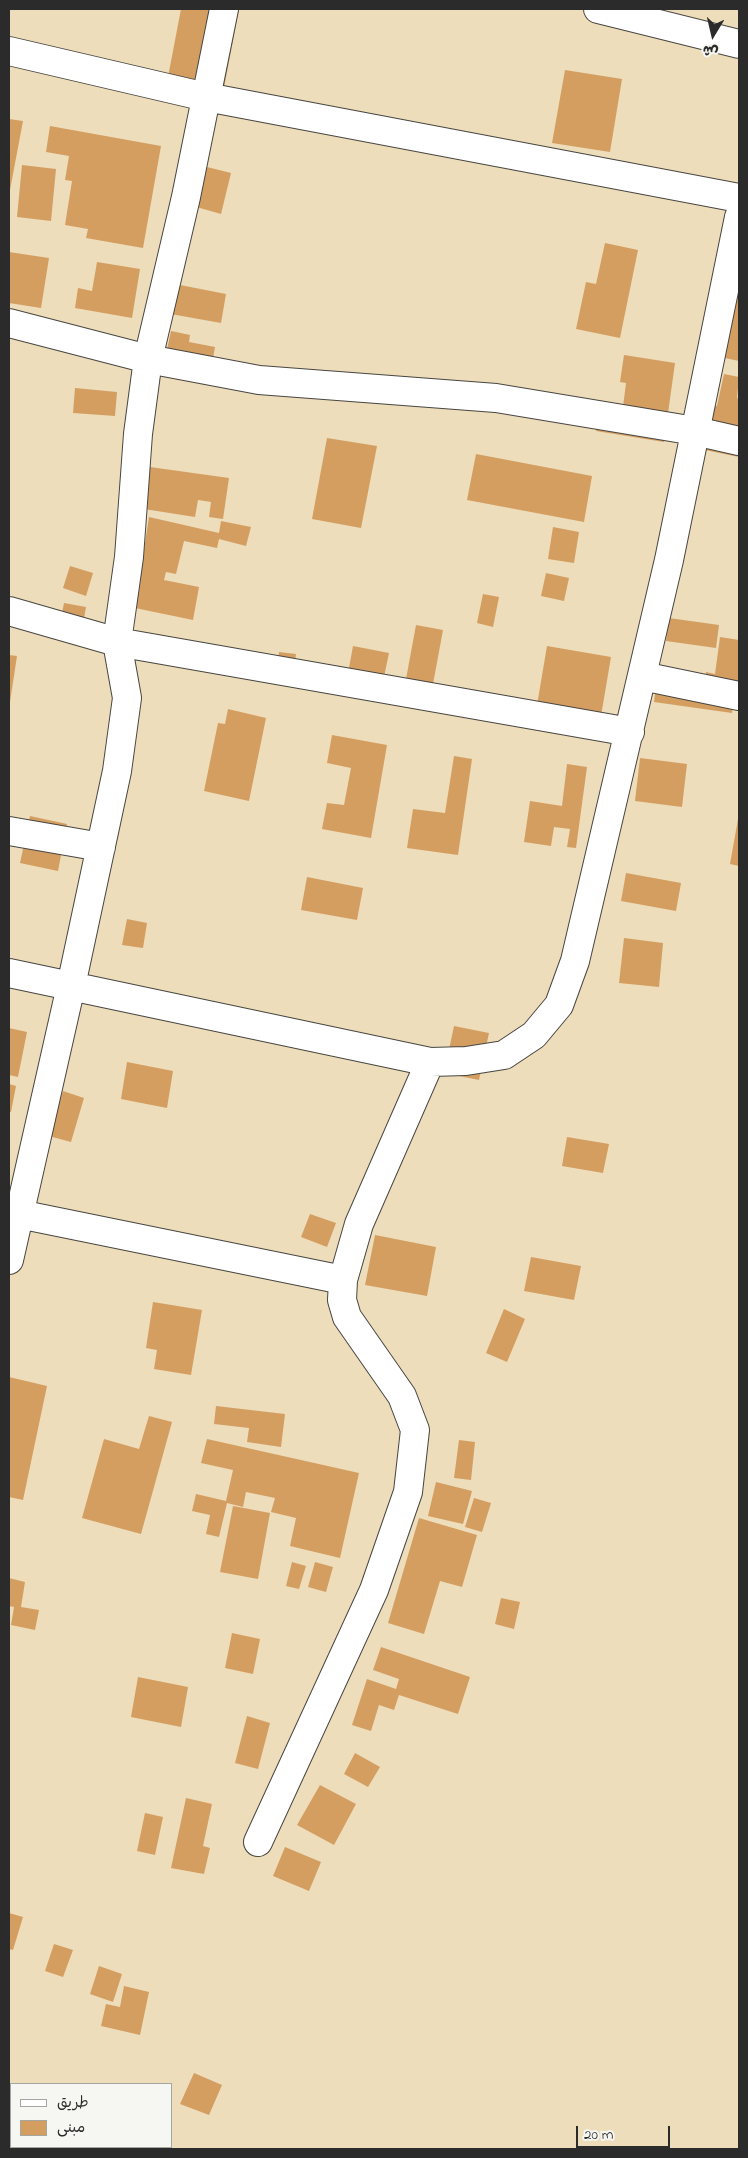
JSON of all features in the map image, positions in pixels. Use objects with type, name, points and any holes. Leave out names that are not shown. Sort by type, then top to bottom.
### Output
[{"type":"street","points":[[9,1260],[14,1213],[72,986],[117,771],[127,698],[117,642],[129,557],[138,434],[148,360],[224,9]]},
{"type":"street","points":[[598,9],[739,44]]},
{"type":"street","points":[[9,51],[206,97],[739,198]]},
{"type":"street","points":[[9,974],[430,1062],[466,1062],[504,1055],[534,1035],[559,1005],[575,961],[669,560],[739,217]]},
{"type":"street","points":[[9,323],[148,360],[259,380],[496,398],[695,431],[739,441]]},
{"type":"street","points":[[9,611],[117,642],[630,732]]},
{"type":"street","points":[[642,676],[739,696]]},
{"type":"street","points":[[9,830],[101,847]]},
{"type":"street","points":[[258,1842],[374,1590],[408,1492],[415,1430],[402,1396],[347,1317],[342,1300],[343,1280],[359,1224],[430,1062]]},
{"type":"street","points":[[14,1213],[343,1280]]},
{"type":"building","points":[[181,9],[239,9],[220,109],[164,98]]},
{"type":"building","points":[[565,70],[622,79],[610,152],[552,143]]},
{"type":"building","points":[[9,119],[23,121],[10,190],[9,189]]},
{"type":"building","points":[[50,126],[161,146],[143,248],[86,238],[88,229],[65,225],[72,181],[65,180],[69,156],[46,152]]},
{"type":"building","points":[[22,165],[56,169],[51,221],[17,217]]},
{"type":"building","points":[[203,166],[231,173],[221,214],[193,206]]},
{"type":"building","points":[[605,243],[638,250],[620,338],[576,329],[586,282],[596,284]]},
{"type":"building","points":[[9,252],[49,258],[41,308],[9,303]]},
{"type":"building","points":[[97,262],[140,269],[132,318],[75,308],[78,288],[92,291]]},
{"type":"building","points":[[739,269],[739,361],[720,357]]},
{"type":"building","points":[[170,283],[226,294],[221,323],[165,313]]},
{"type":"building","points":[[171,331],[190,335],[189,342],[215,347],[212,364],[166,354]]},
{"type":"building","points":[[624,355],[675,363],[664,442],[596,431],[600,404],[623,407],[626,383],[620,382]]},
{"type":"building","points":[[724,374],[739,377],[737,398],[739,399],[739,457],[705,450],[714,406],[717,406]]},
{"type":"building","points":[[75,388],[117,392],[115,416],[73,413]]},
{"type":"building","points":[[327,438],[377,446],[361,528],[312,519]]},
{"type":"building","points":[[476,454],[592,476],[584,522],[467,500]]},
{"type":"building","points":[[150,467],[229,478],[223,519],[209,517],[211,502],[198,500],[195,517],[144,509]]},
{"type":"building","points":[[149,517],[219,533],[221,521],[251,527],[246,546],[219,539],[217,548],[184,541],[176,574],[166,572],[164,580],[199,587],[193,620],[135,608]]},
{"type":"building","points":[[553,527],[579,532],[574,563],[548,559]]},
{"type":"building","points":[[70,566],[93,573],[86,596],[63,588]]},
{"type":"building","points":[[546,573],[569,578],[564,601],[541,596]]},
{"type":"building","points":[[483,594],[499,597],[493,627],[477,623]]},
{"type":"building","points":[[64,603],[86,607],[82,631],[59,628]]},
{"type":"building","points":[[669,618],[719,625],[716,648],[666,641]]},
{"type":"building","points":[[416,625],[443,630],[433,684],[406,679]]},
{"type":"building","points":[[720,637],[739,640],[739,685],[736,685],[732,713],[654,702],[657,678],[705,685],[706,672],[715,674]]},
{"type":"building","points":[[353,646],[389,653],[380,696],[345,690]]},
{"type":"building","points":[[547,646],[611,657],[600,722],[536,711]]},
{"type":"building","points":[[279,652],[296,654],[293,677],[276,676]]},
{"type":"building","points":[[9,655],[17,656],[10,702],[9,702]]},
{"type":"building","points":[[228,709],[266,718],[249,801],[204,791],[218,723],[225,724]]},
{"type":"building","points":[[332,735],[387,745],[371,838],[322,829],[327,803],[344,805],[351,768],[327,763]]},
{"type":"building","points":[[454,756],[472,759],[458,855],[407,848],[413,809],[445,813]]},
{"type":"building","points":[[640,758],[687,764],[682,807],[635,801]]},
{"type":"building","points":[[567,764],[587,767],[576,848],[567,847],[570,829],[554,827],[551,846],[524,842],[530,801],[562,806]]},
{"type":"building","points":[[30,816],[67,824],[58,871],[20,863]]},
{"type":"building","points":[[739,819],[739,866],[730,864]]},
{"type":"building","points":[[626,873],[681,883],[676,911],[621,901]]},
{"type":"building","points":[[307,877],[363,888],[357,920],[301,910]]},
{"type":"building","points":[[127,919],[147,923],[143,948],[122,945]]},
{"type":"building","points":[[624,938],[663,943],[659,987],[619,983]]},
{"type":"building","points":[[454,1026],[489,1033],[479,1080],[444,1073]]},
{"type":"building","points":[[9,1028],[27,1032],[18,1077],[9,1075]]},
{"type":"building","points":[[127,1062],[173,1071],[167,1108],[121,1099]]},
{"type":"building","points":[[9,1084],[16,1086],[11,1112],[9,1112]]},
{"type":"building","points":[[63,1091],[84,1098],[71,1142],[49,1136]]},
{"type":"building","points":[[567,1137],[609,1144],[603,1173],[562,1166]]},
{"type":"building","points":[[310,1214],[336,1223],[327,1247],[301,1237]]},
{"type":"building","points":[[375,1235],[436,1247],[427,1296],[365,1285]]},
{"type":"building","points":[[531,1257],[581,1266],[574,1300],[524,1291]]},
{"type":"building","points":[[153,1302],[202,1310],[191,1375],[154,1369],[157,1350],[146,1348]]},
{"type":"building","points":[[504,1309],[525,1319],[507,1362],[486,1353]]},
{"type":"building","points":[[9,1377],[47,1386],[23,1500],[9,1497]]},
{"type":"building","points":[[216,1406],[285,1414],[281,1447],[247,1442],[249,1428],[214,1424]]},
{"type":"building","points":[[149,1416],[172,1422],[141,1534],[82,1518],[104,1439],[139,1449]]},
{"type":"building","points":[[207,1439],[359,1473],[340,1558],[290,1546],[296,1518],[271,1512],[275,1498],[246,1492],[243,1507],[227,1503],[219,1537],[206,1534],[210,1515],[192,1511],[196,1494],[226,1501],[233,1470],[201,1463]]},
{"type":"building","points":[[459,1440],[475,1442],[471,1480],[454,1478]]},
{"type":"building","points":[[436,1482],[472,1491],[463,1524],[428,1516]]},
{"type":"building","points":[[474,1498],[491,1503],[482,1532],[465,1527]]},
{"type":"building","points":[[233,1506],[270,1513],[258,1579],[220,1572]]},
{"type":"building","points":[[419,1518],[477,1535],[462,1587],[440,1581],[424,1634],[388,1623]]},
{"type":"building","points":[[292,1562],[306,1566],[299,1589],[286,1586]]},
{"type":"building","points":[[315,1562],[333,1567],[326,1592],[308,1587]]},
{"type":"building","points":[[9,1578],[25,1582],[21,1607],[39,1610],[35,1630],[11,1625],[14,1607],[9,1606]]},
{"type":"building","points":[[501,1598],[520,1602],[514,1629],[495,1624]]},
{"type":"building","points":[[232,1633],[260,1639],[253,1674],[225,1668]]},
{"type":"building","points":[[381,1647],[470,1677],[458,1714],[399,1695],[394,1710],[379,1705],[371,1731],[352,1725],[367,1679],[396,1689],[399,1679],[373,1670]]},
{"type":"building","points":[[138,1677],[188,1687],[181,1727],[131,1717]]},
{"type":"building","points":[[247,1716],[270,1723],[258,1769],[235,1763]]},
{"type":"building","points":[[355,1753],[380,1767],[368,1787],[344,1774]]},
{"type":"building","points":[[320,1785],[356,1804],[334,1845],[297,1825]]},
{"type":"building","points":[[186,1798],[212,1804],[203,1846],[210,1848],[204,1874],[171,1868]]},
{"type":"building","points":[[145,1813],[163,1817],[155,1855],[137,1851]]},
{"type":"building","points":[[285,1847],[321,1862],[309,1891],[273,1876]]},
{"type":"building","points":[[9,1913],[23,1917],[13,1950],[9,1949]]},
{"type":"building","points":[[54,1944],[73,1950],[63,1977],[45,1971]]},
{"type":"building","points":[[99,1966],[122,1974],[113,2002],[90,1994]]},
{"type":"building","points":[[124,1986],[149,1992],[140,2035],[101,2026],[106,2004],[120,2007]]},
{"type":"building","points":[[194,2073],[222,2085],[209,2115],[180,2104]]}]
